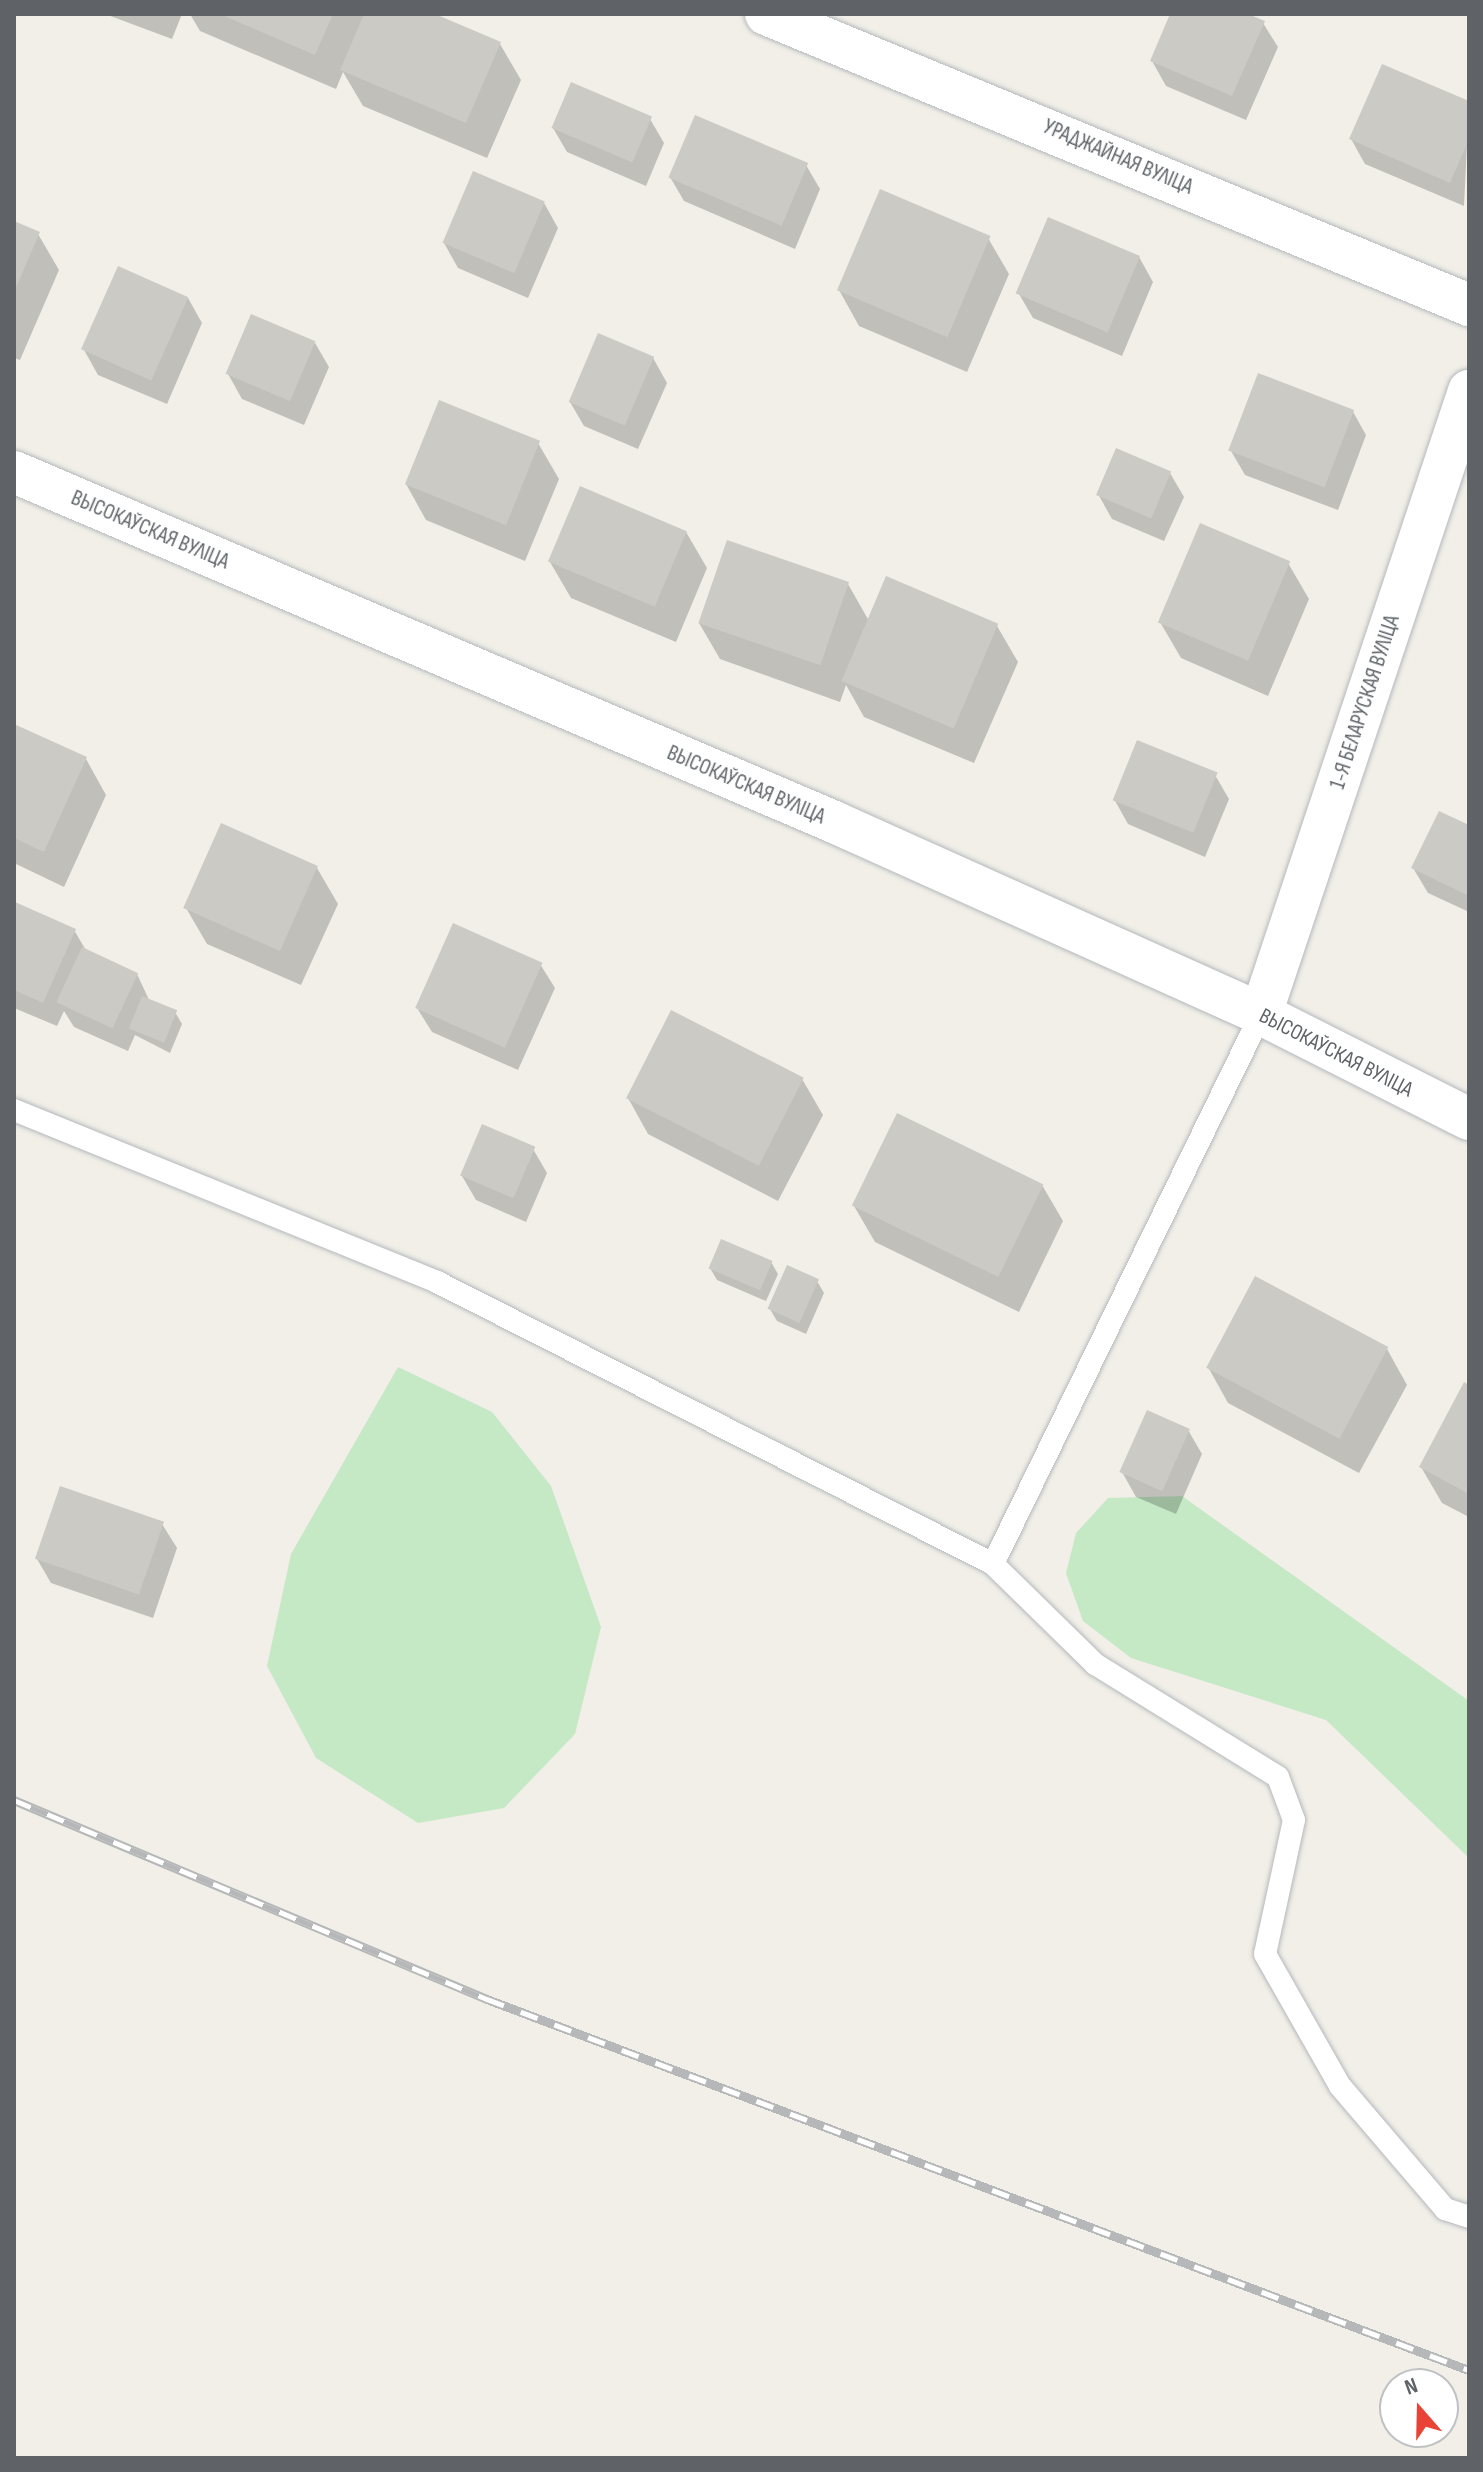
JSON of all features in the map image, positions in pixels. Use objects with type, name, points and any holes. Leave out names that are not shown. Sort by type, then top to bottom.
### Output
[{"type":"street","name":"УРАДЖАЙНАЯ ВУЛІЦА","points":[[766,14],[835,25],[1469,305]]},
{"type":"street","name":"1-Я БЕЛАРУСКАЯ ВУЛІЦА","points":[[1261,1014],[1469,391]]},
{"type":"street","name":"ВЫСОКАЎСКАЯ ВУЛІЦА","points":[[14,472],[834,822],[1261,1014],[1469,1119]]},
{"type":"lane","points":[[993,1564],[1261,1014]]},
{"type":"lane","points":[[14,1110],[437,1282],[993,1564],[1095,1664],[1278,1777],[1294,1820],[1265,1954],[1340,2086],[1445,2209],[1469,2217]]},
{"type":"green space","points":[[398,1367],[492,1412],[551,1486],[601,1627],[575,1734],[504,1808],[418,1823],[316,1758],[267,1666],[291,1554]]},
{"type":"green space","points":[[1182,1496],[1469,1701],[1469,1858],[1326,1720],[1131,1658],[1083,1621],[1066,1573],[1076,1533],[1108,1498]]},
{"type":"building","points":[[220,14],[333,14],[315,55]]},
{"type":"building","points":[[364,14],[435,14],[501,42],[466,123],[340,70]]},
{"type":"building","points":[[1170,14],[1248,14],[1265,21],[1232,96],[1150,61]]},
{"type":"building","points":[[1382,64],[1469,101],[1469,139],[1450,183],[1349,139]]},
{"type":"building","points":[[571,82],[652,116],[632,162],[551,128]]},
{"type":"building","points":[[695,115],[808,163],[782,226],[668,178]]},
{"type":"building","points":[[473,171],[545,201],[514,273],[443,243]]},
{"type":"building","points":[[880,189],[990,236],[947,337],[837,290]]},
{"type":"building","points":[[1048,217],[1140,256],[1108,332],[1016,293]]},
{"type":"building","points":[[14,221],[40,232],[14,292]]},
{"type":"building","points":[[118,266],[188,297],[151,380],[81,349]]},
{"type":"building","points":[[251,314],[315,341],[290,401],[226,374]]},
{"type":"building","points":[[598,333],[654,357],[625,426],[569,402]]},
{"type":"building","points":[[1258,373],[1354,410],[1324,487],[1228,450]]},
{"type":"building","points":[[439,400],[540,441],[506,525],[405,484]]},
{"type":"building","points":[[1116,448],[1171,471],[1151,518],[1096,495]]},
{"type":"building","points":[[580,486],[687,531],[655,607],[548,561]]},
{"type":"building","points":[[1200,523],[1290,561],[1248,661],[1158,622]]},
{"type":"building","points":[[727,540],[849,582],[820,665],[698,623]]},
{"type":"building","points":[[886,576],[998,624],[954,729],[841,681]]},
{"type":"building","points":[[14,724],[87,757],[44,852],[14,838]]},
{"type":"building","points":[[1137,740],[1218,773],[1193,833],[1113,800]]},
{"type":"building","points":[[1439,811],[1469,825],[1469,896],[1411,868]]},
{"type":"building","points":[[221,823],[318,866],[280,951],[183,908]]},
{"type":"building","points":[[15,902],[76,929],[43,1003],[14,990]]},
{"type":"building","points":[[453,923],[543,963],[505,1048],[415,1008]]},
{"type":"building","points":[[82,947],[138,973],[112,1028],[56,1002]]},
{"type":"building","points":[[142,996],[177,1010],[164,1043],[129,1028]]},
{"type":"building","points":[[671,1010],[804,1078],[759,1166],[626,1098]]},
{"type":"building","points":[[897,1113],[1044,1184],[998,1277],[852,1206]]},
{"type":"building","points":[[482,1124],[535,1147],[514,1198],[460,1176]]},
{"type":"building","points":[[721,1239],[773,1261],[760,1290],[708,1268]]},
{"type":"building","points":[[787,1265],[819,1279],[799,1323],[767,1309]]},
{"type":"building","points":[[1255,1276],[1388,1347],[1340,1439],[1206,1368]]},
{"type":"building","points":[[1464,1382],[1469,1385],[1469,1494],[1419,1467]]},
{"type":"building","points":[[1147,1410],[1190,1429],[1162,1491],[1119,1472]]},
{"type":"building","points":[[60,1486],[164,1522],[139,1595],[35,1559]]},
{"type":"railway","points":[[14,1800],[487,1999],[1469,2370]]}]
